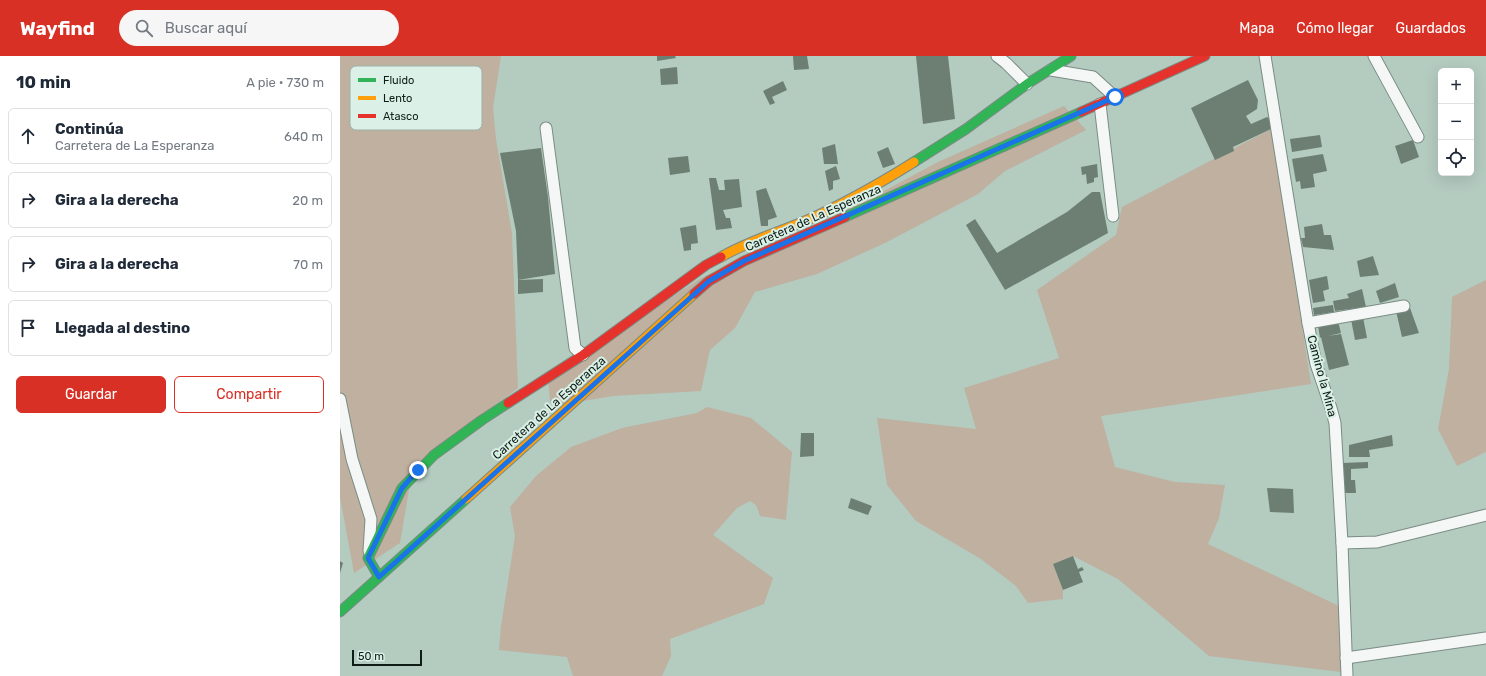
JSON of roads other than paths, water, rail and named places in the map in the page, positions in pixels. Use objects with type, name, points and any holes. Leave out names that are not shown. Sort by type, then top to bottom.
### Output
[{"type":"main road","points":[[379,577],[368,558],[402,488],[434,455],[482,420],[583,356],[706,265],[736,248],[814,217],[897,174],[1071,56]]},
{"type":"main road","name":"Carretera de La Esperanza","points":[[340,612],[709,281],[744,261],[1205,56]]},
{"type":"street","points":[[997,56],[1028,84]]},
{"type":"street","name":"Camino la Mina","points":[[1265,56],[1308,323],[1316,364],[1335,423],[1342,542],[1347,676]]},
{"type":"street","points":[[1374,56],[1418,137]]},
{"type":"street","points":[[1051,70],[1093,77],[1115,97]]},
{"type":"street","points":[[1100,104],[1113,216]]},
{"type":"street","points":[[546,128],[575,348],[583,356]]},
{"type":"street","points":[[1308,323],[1404,306]]},
{"type":"street","points":[[340,399],[352,459],[370,518],[368,558]]},
{"type":"street","points":[[1342,542],[1377,542],[1486,516]]},
{"type":"street","points":[[1346,658],[1486,638]]}]
